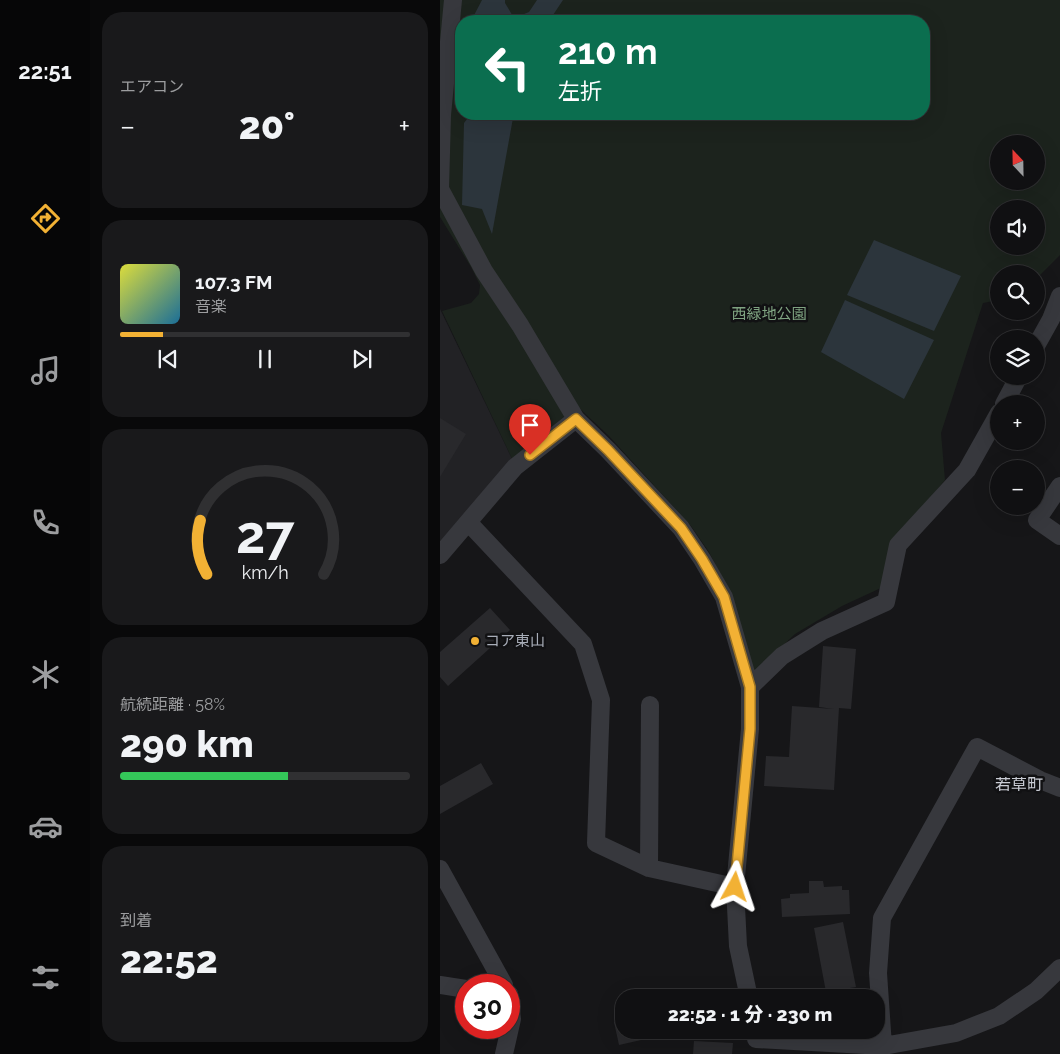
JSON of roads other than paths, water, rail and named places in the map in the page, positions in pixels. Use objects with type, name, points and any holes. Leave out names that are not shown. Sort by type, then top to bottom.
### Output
[{"type":"street","points":[[453,0],[442,115],[440,189],[484,271],[520,325],[576,419],[608,450],[681,528],[724,597],[750,687],[750,729],[735,887],[738,946],[747,989]]},
{"type":"street","points":[[1045,330],[1060,296]]},
{"type":"street","points":[[440,555],[515,467],[576,419]]},
{"type":"street","points":[[750,687],[782,656],[814,636],[886,602],[898,545],[967,470],[990,430]]},
{"type":"street","points":[[1060,486],[1037,520],[1060,536]]},
{"type":"street","points":[[468,522],[583,644],[601,700],[596,843],[649,868],[735,887]]},
{"type":"street","points":[[649,868],[650,705]]},
{"type":"street","points":[[883,1046],[878,973],[882,918],[977,747],[1040,780],[1060,788]]},
{"type":"street","points":[[440,869],[498,974]]},
{"type":"street","points":[[755,1041],[883,1046],[956,1033],[999,1016],[1036,991],[1060,968]]},
{"type":"street","points":[[440,986],[455,988]]},
{"type":"street","points":[[504,1054],[507,1039]]},
{"type":"place","name":"コア東山","points":[[475,641]]},
{"type":"district","name":"若草町","points":[[1019,784]]},
{"type":"park label","name":"西緑地公園","points":[[769,314]]}]
